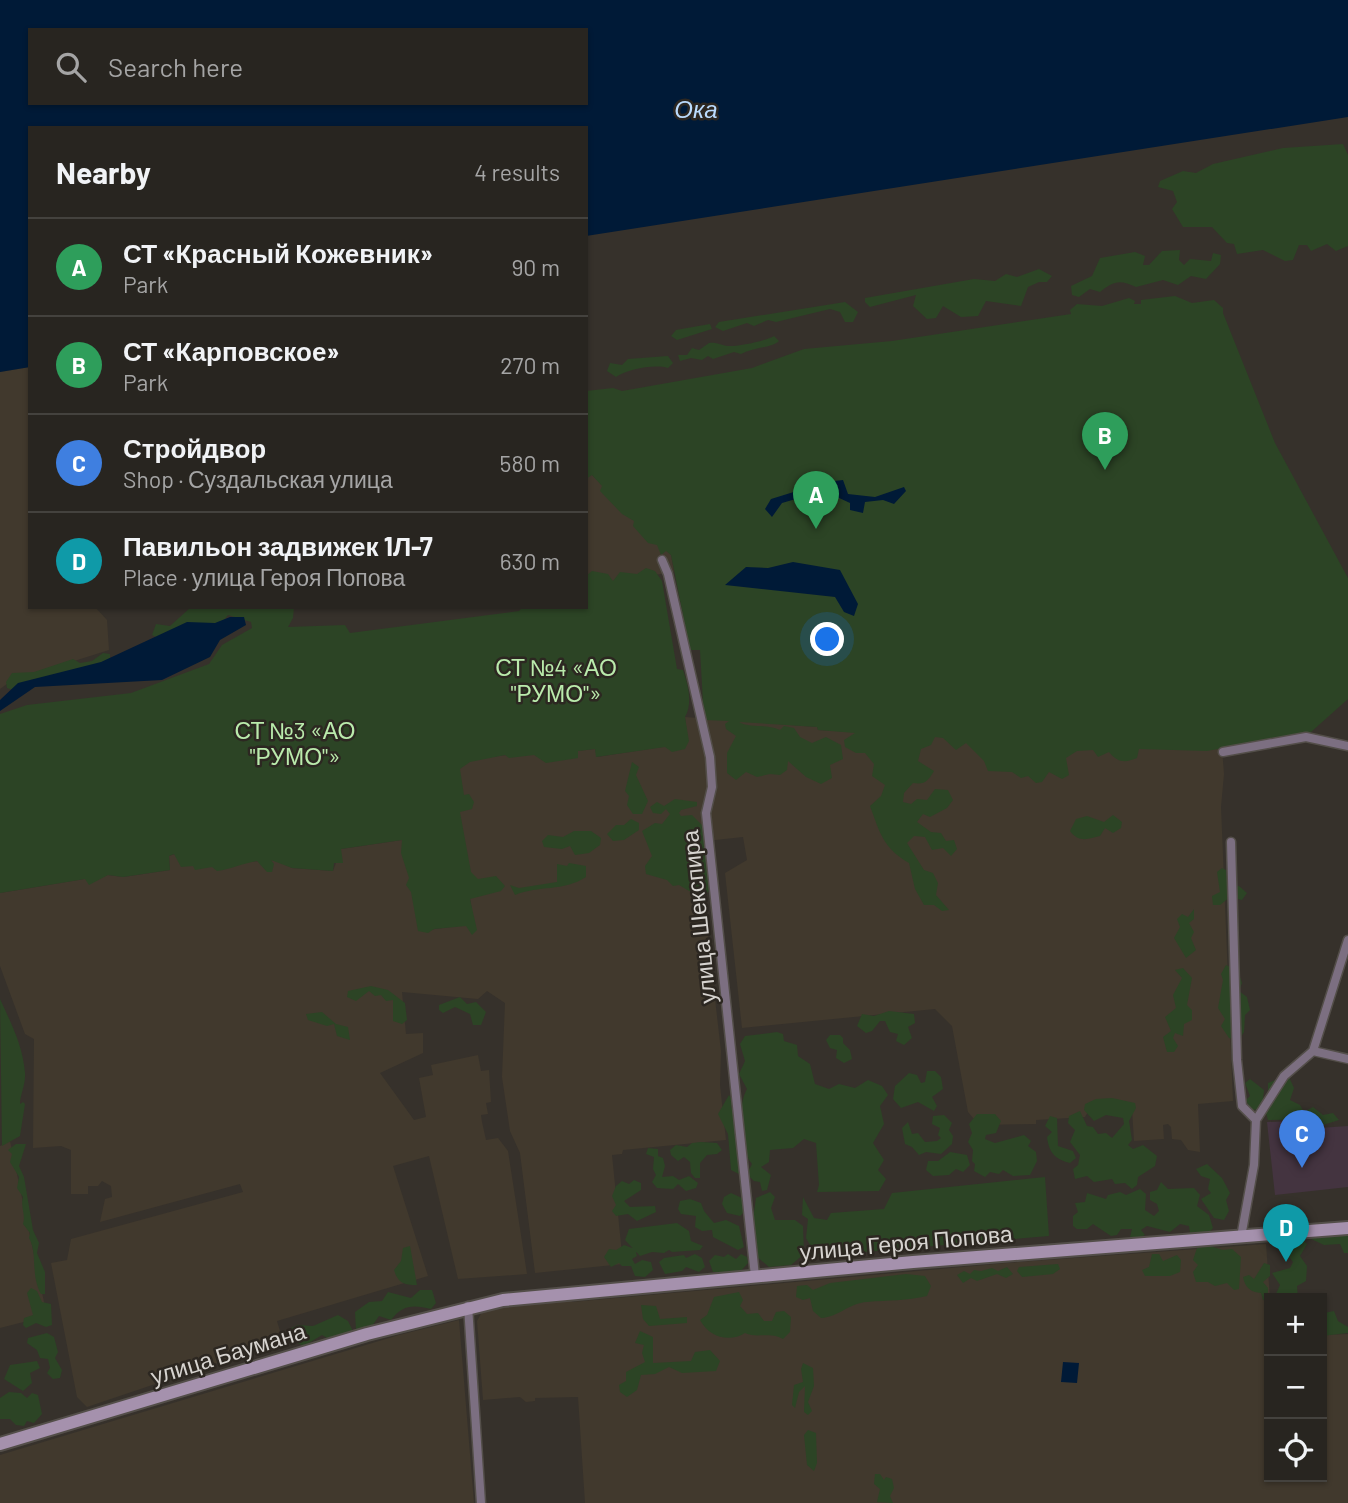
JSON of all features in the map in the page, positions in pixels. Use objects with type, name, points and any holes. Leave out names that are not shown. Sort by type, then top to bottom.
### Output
[{"type":"street","name":"улица Шекспира","points":[[662,560],[668,574],[710,757],[712,787],[706,813],[755,1276]]},
{"type":"street","points":[[1223,752],[1306,737],[1348,746]]},
{"type":"street","points":[[1231,842],[1237,1060],[1242,1106],[1256,1120]]},
{"type":"street","points":[[1241,1237],[1254,1165],[1256,1120],[1284,1076],[1313,1051],[1320,1037],[1348,940]]},
{"type":"street","points":[[1313,1051],[1348,1059]]},
{"type":"street","name":"улица Героя Попова","points":[[468,1306],[514,1298],[755,1276],[1348,1228]]},
{"type":"street","points":[[468,1306],[481,1503]]},
{"type":"street","name":"улица Баумана","points":[[0,1444],[468,1306]]},
{"type":"shaded area","points":[[28,367],[28,609],[97,609],[107,620],[109,650],[11,681],[0,689],[0,372]]},
{"type":"shaded area","points":[[588,474],[671,555],[674,572],[588,585]]},
{"type":"shaded area","points":[[685,717],[817,727],[818,730],[1149,749],[1222,748],[1224,774],[1221,807],[1233,1101],[1198,1104],[1200,1152],[1188,1150],[1181,1140],[1172,1139],[1171,1127],[1168,1124],[1163,1125],[1164,1139],[1134,1141],[1132,1109],[1089,1110],[1085,1117],[1036,1120],[1036,1124],[979,1125],[968,1112],[952,1026],[935,1009],[742,1028],[725,873],[747,860],[743,837],[697,842],[721,1051],[720,1085],[726,1140],[623,1150],[622,1154],[612,1155],[623,1264],[535,1273],[520,1153],[510,1131],[502,1077],[505,1003],[487,991],[478,999],[402,992],[406,1034],[423,1033],[423,1053],[380,1073],[414,1120],[426,1117],[419,1078],[433,1075],[431,1065],[478,1055],[481,1071],[489,1070],[491,1102],[486,1103],[488,1114],[481,1115],[482,1122],[486,1140],[498,1138],[508,1151],[527,1274],[458,1279],[429,1156],[393,1166],[428,1276],[277,1321],[283,1341],[87,1407],[77,1397],[51,1263],[67,1260],[71,1239],[243,1192],[240,1184],[100,1222],[105,1199],[112,1197],[111,1186],[102,1181],[98,1186],[88,1186],[88,1194],[71,1194],[71,1150],[61,1146],[33,1148],[34,1039],[25,1034],[0,966],[0,893],[108,875],[123,877],[170,870],[169,856],[175,854],[195,866],[275,860],[292,868],[333,871],[341,849],[402,840],[420,931],[474,924],[449,763],[534,751],[578,758],[577,751],[595,749],[597,757],[688,743]]},
{"type":"shaded area","points":[[1318,1120],[1319,1128],[1348,1126],[1348,1187],[1275,1195],[1267,1122]]},
{"type":"shaded area","points":[[10,1141],[47,1316],[0,1328],[0,1146]]},
{"type":"shaded area","points":[[1266,1244],[1270,1293],[1264,1293],[1264,1482],[1327,1482],[1327,1335],[1348,1334],[1348,1503],[585,1503],[578,1397],[535,1398],[535,1401],[526,1402],[520,1397],[483,1400],[477,1321],[483,1310],[489,1307]]},
{"type":"shaded area","points":[[459,1320],[474,1503],[0,1503],[0,1455],[399,1335]]},
{"type":"green space","points":[[1343,144],[1348,155],[1348,246],[1336,251],[1327,244],[1311,251],[1307,245],[1299,245],[1293,260],[1285,261],[1263,250],[1237,254],[1234,244],[1227,243],[1212,227],[1183,227],[1172,209],[1177,202],[1173,191],[1158,187],[1160,181],[1183,171],[1196,173],[1213,164],[1283,148]]},
{"type":"green space","points":[[1180,250],[1179,260],[1184,265],[1190,259],[1211,261],[1213,253],[1221,255],[1220,264],[1206,279],[1191,276],[1178,285],[1163,280],[1136,287],[1117,282],[1100,292],[1090,289],[1079,297],[1072,295],[1071,286],[1092,276],[1100,258],[1135,252],[1145,256],[1143,265],[1149,265],[1162,251]]},
{"type":"green space","points":[[1039,269],[1052,276],[1047,282],[1028,287],[1021,306],[986,301],[978,316],[961,317],[943,306],[936,318],[927,319],[913,306],[916,295],[870,307],[865,302],[865,298],[974,279],[995,281],[1006,274],[1017,277]]},
{"type":"green space","points":[[1175,296],[1192,303],[1214,300],[1223,308],[1275,443],[1348,578],[1348,699],[1311,732],[1207,751],[1139,749],[1137,758],[1125,761],[1115,758],[1109,752],[1098,757],[1093,750],[1077,751],[1066,758],[1069,775],[1062,779],[1049,772],[1042,782],[1036,783],[1028,776],[1021,778],[1012,772],[988,771],[984,761],[966,743],[956,750],[943,738],[935,737],[931,745],[921,749],[918,761],[934,771],[926,782],[913,783],[904,793],[903,802],[911,804],[917,799],[927,800],[935,789],[948,790],[953,800],[947,808],[930,817],[923,814],[917,822],[931,832],[941,833],[946,841],[954,840],[957,849],[951,856],[943,848],[932,850],[925,837],[914,836],[907,843],[924,870],[933,873],[938,883],[936,895],[949,910],[942,911],[934,905],[924,905],[915,889],[909,863],[888,845],[870,806],[881,796],[885,785],[872,776],[874,764],[865,753],[856,753],[845,747],[844,740],[855,733],[818,730],[817,727],[739,722],[780,730],[784,726],[794,728],[800,737],[812,743],[826,737],[841,745],[843,759],[830,765],[832,778],[821,784],[806,777],[788,761],[787,770],[780,775],[757,777],[746,772],[736,780],[727,773],[727,753],[736,736],[726,729],[725,724],[729,721],[704,720],[700,650],[690,650],[671,555],[666,551],[661,555],[657,545],[648,543],[633,526],[634,521],[622,514],[600,491],[602,486],[592,475],[588,478],[588,391],[613,388],[622,391],[752,368],[804,349],[892,341],[1071,314],[1070,310],[1077,304],[1102,306],[1129,298],[1135,301],[1134,304],[1141,304],[1141,300]]},
{"type":"green space","points":[[845,302],[858,312],[853,322],[845,322],[840,312],[830,309],[776,322],[768,320],[754,326],[747,323],[723,331],[715,327],[719,322]]},
{"type":"green space","points":[[710,324],[712,329],[677,340],[671,336],[676,330]]},
{"type":"green space","points":[[774,336],[779,341],[776,343],[741,354],[734,352],[713,359],[708,356],[702,360],[691,358],[680,361],[678,355],[687,355],[692,348],[699,350],[709,343],[737,346]]},
{"type":"green space","points":[[668,356],[673,363],[668,368],[641,368],[616,377],[607,371],[610,363],[622,365],[628,359]]},
{"type":"green space","name":"СТ №3 «АО \"РУМО\"»","points":[[646,568],[655,571],[662,581],[677,669],[683,670],[688,688],[689,706],[685,717],[689,741],[685,749],[672,752],[665,747],[596,757],[595,749],[578,751],[578,758],[546,763],[534,755],[509,758],[505,755],[470,762],[460,769],[464,795],[469,794],[474,802],[472,809],[460,812],[471,872],[478,879],[496,876],[505,886],[501,891],[470,899],[477,930],[472,935],[466,926],[434,929],[428,933],[418,931],[411,892],[406,885],[409,878],[401,853],[402,840],[341,849],[343,863],[334,863],[333,871],[292,868],[271,860],[274,864],[272,872],[267,872],[257,861],[217,871],[212,867],[195,870],[193,866],[181,867],[174,854],[169,856],[170,870],[123,877],[108,875],[89,885],[85,879],[0,893],[0,714],[27,705],[131,693],[209,664],[222,645],[252,628],[251,622],[228,615],[220,625],[162,640],[152,635],[156,624],[170,626],[189,609],[294,609],[288,627],[345,625],[350,633],[521,609],[588,609],[588,574],[592,571],[608,574],[613,581],[620,572],[637,574]]},
{"type":"green space","points":[[103,653],[110,654],[110,661],[16,691],[7,688],[6,682],[12,673],[34,672],[73,659],[80,663],[92,661]]},
{"type":"green space","points":[[632,762],[639,767],[636,775],[648,801],[642,814],[633,814],[627,805],[629,796],[625,791]]},
{"type":"green space","points":[[675,799],[697,802],[697,806],[679,813],[681,816],[692,815],[705,828],[711,889],[705,895],[696,895],[679,885],[673,886],[667,880],[646,874],[645,866],[652,856],[642,831],[655,823],[662,824],[670,814],[666,809],[661,814],[653,813],[650,807],[657,802],[664,806]]},
{"type":"green space","points":[[1113,815],[1122,822],[1121,828],[1113,833],[1105,828],[1100,836],[1084,839],[1070,831],[1076,819],[1087,816],[1104,822]]},
{"type":"green space","points":[[631,819],[639,823],[639,830],[624,840],[613,841],[607,834],[616,825],[624,825]]},
{"type":"green space","points":[[574,831],[591,831],[601,838],[600,845],[589,853],[575,855],[570,846],[562,849],[544,847],[542,841],[548,835],[563,837]]},
{"type":"green space","points":[[569,863],[586,866],[586,877],[569,885],[515,895],[510,885],[519,888],[557,882],[557,864],[567,866]]},
{"type":"green space","points":[[1222,868],[1226,870],[1228,887],[1239,886],[1247,893],[1242,900],[1230,897],[1220,905],[1213,905],[1212,896],[1220,892],[1217,872]]},
{"type":"green space","points":[[1194,909],[1194,919],[1189,923],[1194,932],[1191,938],[1196,950],[1186,958],[1174,938],[1180,927],[1177,919],[1182,914],[1188,917]]},
{"type":"green space","points":[[1226,965],[1238,971],[1242,983],[1239,991],[1247,997],[1250,1010],[1245,1015],[1244,1032],[1239,1040],[1229,1038],[1221,1026],[1225,1019],[1218,1008],[1223,980],[1221,974]]},
{"type":"green space","points":[[1183,968],[1192,978],[1187,1005],[1192,1010],[1192,1020],[1184,1024],[1183,1036],[1175,1033],[1173,1038],[1178,1046],[1174,1052],[1167,1052],[1163,1037],[1171,1031],[1165,1017],[1176,1008],[1173,995],[1182,978],[1175,970]]},
{"type":"green space","points":[[371,986],[388,990],[405,1003],[407,1020],[402,1024],[393,1021],[393,1000],[386,1001],[381,995],[375,996],[369,991],[356,1001],[347,997],[348,991]]},
{"type":"green space","points":[[460,997],[467,1004],[476,1002],[486,1012],[481,1025],[473,1025],[470,1014],[455,1007],[443,1013],[439,1010],[439,1005]]},
{"type":"green space","points":[[0,999],[19,1044],[25,1077],[20,1101],[20,1104],[25,1104],[20,1136],[2,1146]]},
{"type":"green space","points":[[889,1011],[914,1014],[915,1023],[908,1027],[912,1038],[904,1045],[896,1041],[898,1034],[890,1032],[885,1021],[880,1021],[872,1031],[866,1033],[857,1026],[862,1014],[874,1016]]},
{"type":"green space","points":[[322,1012],[336,1024],[348,1027],[350,1040],[337,1036],[334,1024],[327,1026],[308,1020],[306,1014]]},
{"type":"green space","points":[[777,1032],[783,1034],[784,1041],[797,1045],[798,1056],[810,1064],[815,1084],[829,1089],[839,1084],[855,1088],[868,1080],[882,1086],[888,1095],[880,1106],[884,1124],[873,1143],[884,1160],[878,1170],[886,1179],[879,1191],[817,1192],[819,1185],[816,1143],[804,1139],[793,1148],[770,1150],[769,1162],[761,1167],[771,1175],[767,1190],[762,1191],[760,1182],[754,1181],[747,1174],[752,1164],[742,1138],[742,1106],[747,1089],[739,1074],[745,1061],[740,1044],[745,1036]]},
{"type":"green space","points":[[830,1035],[840,1035],[843,1038],[852,1059],[844,1063],[836,1058],[837,1050],[830,1048],[826,1040]]},
{"type":"green space","points":[[927,1071],[935,1071],[941,1077],[943,1089],[932,1097],[937,1106],[934,1111],[918,1102],[901,1108],[893,1099],[895,1086],[909,1073],[917,1075],[921,1083],[925,1082]]},
{"type":"green space","points":[[1288,1075],[1294,1088],[1290,1100],[1300,1105],[1304,1112],[1313,1107],[1323,1115],[1333,1113],[1339,1120],[1320,1126],[1319,1119],[1268,1120],[1266,1113],[1274,1096],[1268,1091],[1268,1083]]},
{"type":"green space","points":[[1250,1079],[1264,1090],[1262,1109],[1251,1110],[1246,1100],[1250,1096],[1245,1083]]},
{"type":"green space","points":[[729,1095],[733,1102],[731,1107],[738,1116],[735,1129],[739,1135],[741,1175],[731,1170],[728,1134],[718,1114]]},
{"type":"green space","points":[[1112,1098],[1135,1103],[1136,1108],[1129,1121],[1132,1140],[1128,1145],[1133,1149],[1143,1145],[1157,1156],[1155,1166],[1138,1177],[1137,1185],[1132,1189],[1125,1183],[1115,1184],[1112,1179],[1094,1182],[1087,1176],[1075,1179],[1073,1169],[1078,1165],[1080,1155],[1070,1142],[1075,1130],[1068,1123],[1069,1116],[1080,1111],[1087,1126],[1093,1127],[1098,1134],[1106,1133],[1112,1138],[1124,1124],[1123,1118],[1106,1115],[1094,1121],[1084,1110],[1085,1104],[1096,1099]]},
{"type":"green space","points":[[977,1114],[995,1114],[1001,1121],[996,1133],[986,1135],[985,1139],[995,1143],[1024,1135],[1031,1141],[1028,1146],[1036,1152],[1037,1161],[1030,1175],[1013,1176],[1003,1170],[999,1174],[990,1172],[985,1177],[974,1171],[973,1150],[968,1142],[972,1133],[969,1124]]},
{"type":"green space","points":[[944,1115],[952,1123],[949,1130],[953,1136],[952,1144],[941,1154],[926,1152],[919,1155],[905,1144],[902,1128],[908,1122],[912,1134],[918,1133],[925,1142],[937,1141],[941,1138],[938,1135],[940,1128],[932,1124],[933,1116]]},
{"type":"green space","points":[[1050,1116],[1057,1118],[1058,1146],[1073,1151],[1076,1158],[1070,1163],[1060,1160],[1049,1147],[1047,1137],[1052,1132],[1045,1126]]},
{"type":"green space","points":[[701,1142],[717,1143],[722,1150],[717,1154],[707,1155],[700,1163],[700,1178],[695,1178],[691,1173],[690,1162],[684,1157],[678,1161],[671,1155],[670,1150],[676,1145],[687,1147]]},
{"type":"green space","points":[[16,1144],[26,1144],[19,1166],[24,1177],[33,1230],[39,1243],[37,1253],[45,1272],[45,1294],[41,1294],[38,1287],[30,1233],[23,1224],[23,1197],[17,1188],[19,1177],[10,1162],[12,1154],[8,1150]]},
{"type":"green space","points":[[648,1148],[658,1149],[658,1156],[663,1158],[665,1166],[662,1177],[673,1176],[679,1180],[689,1176],[698,1183],[696,1188],[686,1191],[678,1184],[673,1189],[657,1188],[652,1182],[656,1175],[653,1169],[654,1157],[646,1154]]},
{"type":"green space","points":[[950,1152],[967,1155],[970,1165],[963,1172],[956,1169],[949,1175],[933,1176],[926,1170],[928,1161],[938,1161]]},
{"type":"green space","points":[[1207,1164],[1222,1178],[1230,1193],[1226,1200],[1229,1211],[1224,1220],[1214,1218],[1201,1199],[1211,1193],[1208,1189],[1210,1179],[1201,1176],[1196,1169]]},
{"type":"green space","points":[[1045,1177],[1049,1236],[807,1257],[810,1245],[806,1238],[808,1219],[802,1215],[803,1197],[814,1218],[827,1220],[831,1213],[884,1209],[892,1193]]},
{"type":"green space","points":[[634,1180],[641,1183],[641,1190],[624,1201],[630,1207],[655,1206],[656,1212],[637,1221],[628,1214],[616,1216],[612,1211],[616,1205],[612,1196],[616,1186],[622,1181],[629,1184]]},
{"type":"green space","points":[[1161,1182],[1168,1189],[1194,1188],[1200,1195],[1197,1206],[1209,1215],[1213,1228],[1208,1234],[1190,1233],[1189,1226],[1180,1224],[1170,1232],[1147,1226],[1141,1230],[1145,1235],[1137,1239],[1130,1237],[1132,1229],[1121,1229],[1117,1235],[1111,1236],[1093,1224],[1087,1229],[1073,1226],[1073,1216],[1078,1212],[1075,1203],[1085,1202],[1087,1193],[1106,1199],[1108,1195],[1120,1192],[1126,1195],[1140,1189],[1146,1194],[1145,1210],[1154,1216],[1159,1211],[1157,1204],[1150,1200],[1150,1192],[1157,1190]]},
{"type":"green space","points":[[770,1192],[775,1197],[771,1208],[775,1220],[795,1220],[803,1226],[804,1254],[791,1265],[769,1267],[756,1256],[753,1219],[756,1198]]},
{"type":"green space","points":[[731,1193],[742,1198],[746,1210],[740,1216],[727,1213],[722,1204],[724,1197]]},
{"type":"green space","points":[[690,1199],[701,1203],[714,1223],[726,1220],[739,1226],[744,1247],[738,1250],[713,1237],[712,1230],[702,1231],[695,1227],[696,1216],[681,1214],[678,1209],[680,1201]]},
{"type":"green space","points":[[677,1223],[689,1231],[691,1241],[703,1246],[700,1250],[669,1250],[640,1256],[625,1240],[629,1229]]},
{"type":"green space","points":[[1348,1235],[1348,1253],[1344,1253],[1340,1244],[1324,1245],[1309,1238]]},
{"type":"green space","points":[[1303,1240],[1307,1244],[1300,1256],[1307,1266],[1306,1281],[1297,1286],[1298,1293],[1276,1293],[1280,1285],[1272,1273],[1290,1268],[1293,1262],[1284,1251]]},
{"type":"green space","points":[[624,1245],[635,1249],[637,1256],[632,1259],[635,1264],[642,1260],[651,1262],[653,1270],[645,1277],[635,1276],[631,1266],[622,1266],[619,1263],[611,1267],[604,1257],[609,1249],[616,1250]]},
{"type":"green space","points":[[410,1246],[417,1285],[402,1282],[394,1270],[401,1261],[403,1248]]},
{"type":"green space","points":[[1210,1246],[1223,1250],[1232,1249],[1241,1257],[1239,1289],[1234,1290],[1227,1283],[1215,1286],[1208,1282],[1196,1282],[1193,1272],[1198,1265],[1193,1260],[1197,1248]]},
{"type":"green space","points":[[695,1254],[702,1258],[705,1267],[699,1272],[686,1267],[682,1271],[665,1274],[659,1262],[664,1258],[684,1255],[686,1258]]},
{"type":"green space","points":[[728,1254],[736,1259],[741,1254],[747,1257],[748,1263],[740,1272],[713,1272],[709,1261],[715,1255],[724,1257]]},
{"type":"green space","points":[[1152,1254],[1159,1254],[1163,1261],[1177,1255],[1181,1260],[1180,1272],[1170,1276],[1145,1276],[1142,1270],[1149,1267]]},
{"type":"green space","points":[[1264,1263],[1270,1265],[1270,1276],[1263,1282],[1268,1288],[1268,1293],[1264,1293],[1264,1300],[1261,1293],[1249,1289],[1243,1277],[1249,1275],[1254,1279]]},
{"type":"green space","points":[[1058,1264],[1060,1269],[1053,1274],[1022,1277],[1017,1271],[1019,1267]]},
{"type":"green space","points":[[1007,1267],[1013,1274],[1006,1278],[997,1274],[977,1281],[971,1278],[963,1283],[957,1275],[964,1271],[970,1274],[974,1270],[992,1268],[998,1271]]},
{"type":"green space","points":[[906,1274],[925,1276],[931,1286],[927,1296],[861,1303],[821,1318],[813,1311],[810,1298],[803,1300],[796,1297],[797,1286],[807,1285],[813,1290],[830,1283]]},
{"type":"green space","points":[[31,1288],[37,1291],[42,1302],[51,1304],[52,1325],[46,1327],[36,1323],[26,1328],[23,1325],[24,1318],[33,1315],[27,1293]]},
{"type":"green space","points":[[420,1290],[432,1290],[436,1303],[431,1309],[404,1308],[391,1320],[379,1316],[370,1329],[356,1330],[355,1312],[369,1302],[382,1301],[388,1292],[411,1298]]},
{"type":"green space","points":[[739,1292],[743,1300],[740,1306],[747,1314],[758,1313],[764,1321],[772,1321],[776,1312],[784,1311],[791,1317],[790,1332],[783,1339],[745,1333],[726,1338],[709,1331],[700,1320],[707,1315],[714,1297]]},
{"type":"green space","points":[[641,1305],[656,1306],[660,1319],[687,1317],[687,1323],[649,1326],[643,1319]]},
{"type":"green space","points":[[1334,1311],[1338,1321],[1348,1327],[1348,1333],[1327,1335],[1327,1312]]},
{"type":"green space","points":[[338,1315],[348,1321],[355,1335],[329,1339],[322,1335],[304,1346],[297,1343],[289,1329],[298,1325],[313,1326]]},
{"type":"green space","points":[[640,1331],[653,1337],[653,1363],[691,1361],[695,1352],[710,1350],[720,1361],[716,1371],[682,1373],[669,1367],[655,1374],[641,1375],[637,1390],[627,1397],[620,1392],[619,1385],[626,1381],[626,1372],[645,1362],[642,1353],[644,1345],[635,1343]]},
{"type":"green space","points":[[47,1333],[54,1337],[58,1352],[55,1358],[62,1370],[60,1378],[53,1379],[47,1373],[50,1368],[48,1359],[40,1358],[37,1350],[27,1343],[28,1338]]},
{"type":"green space","points":[[37,1361],[40,1368],[30,1373],[32,1383],[23,1391],[4,1379],[10,1365]]},
{"type":"green space","points":[[803,1363],[813,1368],[814,1386],[808,1402],[812,1411],[808,1415],[804,1412],[805,1386],[799,1392],[795,1408],[792,1405],[794,1385],[803,1382]]},
{"type":"green space","points":[[9,1392],[21,1393],[27,1398],[32,1393],[38,1395],[42,1414],[34,1423],[27,1421],[24,1426],[16,1425],[10,1419],[0,1419],[0,1398]]},
{"type":"green space","points":[[808,1430],[816,1433],[817,1463],[814,1471],[807,1465],[804,1435]]},
{"type":"green space","points":[[875,1474],[880,1474],[884,1480],[886,1477],[892,1479],[894,1488],[890,1496],[893,1503],[877,1502],[880,1489],[874,1484]]},
{"type":"water","name":"Ока","points":[[0,0],[1348,0],[1348,117],[588,236],[588,126],[28,126],[28,367],[0,372]]},
{"type":"water","points":[[843,480],[848,494],[875,497],[904,487],[906,491],[894,504],[883,500],[865,502],[863,513],[850,510],[850,503],[837,497],[821,497],[820,492],[782,503],[772,517],[765,509],[771,499],[826,482]]},
{"type":"water","points":[[793,562],[840,570],[858,604],[854,616],[844,612],[835,597],[725,585],[746,567],[768,568]]},
{"type":"water","points":[[230,617],[244,617],[246,625],[220,640],[210,657],[162,680],[35,687],[0,711],[0,700],[18,683],[101,662],[187,622],[215,623]]},
{"type":"water","points":[[1063,1362],[1079,1363],[1077,1383],[1061,1382]]},
{"type":"place","name":"СТ «Карповское»","points":[[1105,470]]},
{"type":"place","name":"СТ «Красный Кожевник»","points":[[816,529]]},
{"type":"place","name":"Стройдвор","points":[[1302,1168]]},
{"type":"place","name":"Павильон задвижек 1Л-7","points":[[1286,1262]]},
{"type":"park label","name":"СТ №4 «АО \"РУМО\"»","points":[[556,680]]}]
